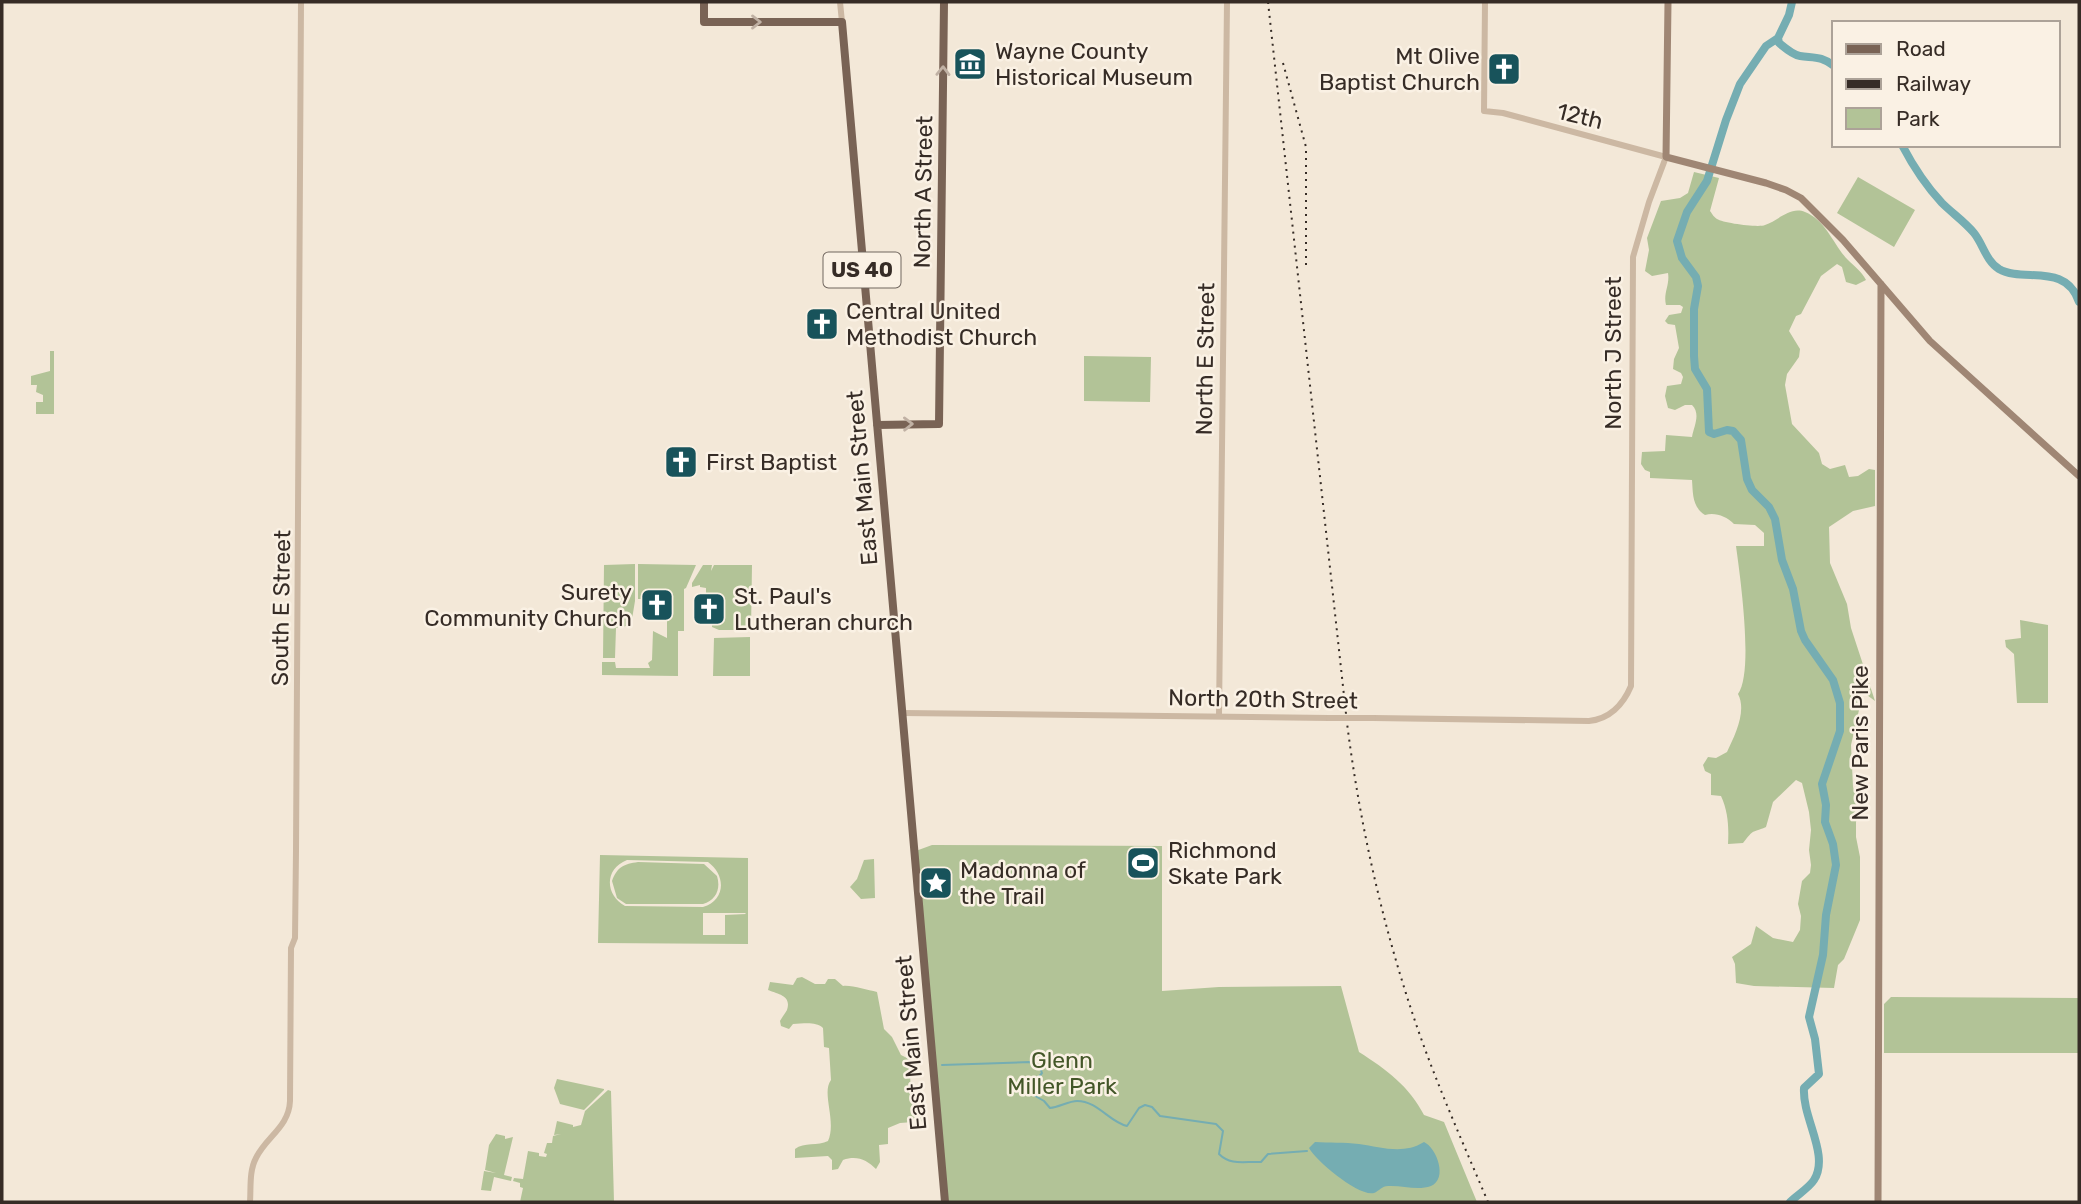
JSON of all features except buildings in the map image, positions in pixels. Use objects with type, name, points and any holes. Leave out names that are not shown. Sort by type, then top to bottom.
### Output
[{"type":"main road","points":[[705,2],[704,22],[842,22]]},
{"type":"main road","name":"North A Street","points":[[877,425],[939,424],[944,2]]},
{"type":"main road","name":"North J Street","points":[[1666,157],[1668,2]]},
{"type":"main road","name":"East Main Street","points":[[842,22],[945,1202]]},
{"type":"main road","points":[[1666,157],[1786,190],[1801,198],[1843,240],[1939,351],[2079,476]]},
{"type":"main road","name":"New Paris Pike","points":[[1878,1202],[1881,284]]},
{"type":"street","name":"South E Street","points":[[250,1202],[252,1166],[260,1151],[287,1118],[290,1107],[291,953],[295,938],[296,851],[301,2]]},
{"type":"street","name":"East Main Street","points":[[840,2],[842,22]]},
{"type":"street","name":"North E Street","points":[[1219,716],[1227,2]]},
{"type":"street","name":"12th","points":[[1485,2],[1485,111],[1503,113],[1666,157]]},
{"type":"street","name":"North J Street","points":[[1619,707],[1632,680],[1633,257],[1666,157]]},
{"type":"street","name":"North 20th Street","points":[[902,713],[1589,721],[1602,719],[1619,707]]},
{"type":"green space","points":[[1694,172],[1719,178],[1710,211],[1717,219],[1761,226],[1789,212],[1805,212],[1819,221],[1866,280],[1856,285],[1846,282],[1842,267],[1837,264],[1821,276],[1789,331],[1800,349],[1799,357],[1787,374],[1785,385],[1792,424],[1819,453],[1822,464],[1830,469],[1845,465],[1849,477],[1858,476],[1869,469],[1875,470],[1875,506],[1853,511],[1829,527],[1830,563],[1847,604],[1851,628],[1875,701],[1863,692],[1855,691],[1859,710],[1851,745],[1853,787],[1860,809],[1856,822],[1856,837],[1860,857],[1860,920],[1844,959],[1838,965],[1834,988],[1736,983],[1732,957],[1751,944],[1756,926],[1773,938],[1793,942],[1800,930],[1798,904],[1802,881],[1810,873],[1811,865],[1811,830],[1802,783],[1796,780],[1773,802],[1766,827],[1753,832],[1743,843],[1728,844],[1725,807],[1721,796],[1711,795],[1711,774],[1705,771],[1703,765],[1708,757],[1716,758],[1727,752],[1739,723],[1741,708],[1738,694],[1743,683],[1745,645],[1736,546],[1764,546],[1764,533],[1755,525],[1734,524],[1720,515],[1705,515],[1695,504],[1692,480],[1650,478],[1650,472],[1641,464],[1642,452],[1665,451],[1666,435],[1692,437],[1696,420],[1692,405],[1675,410],[1668,408],[1665,396],[1667,386],[1681,384],[1683,377],[1673,369],[1679,348],[1675,325],[1665,321],[1669,315],[1681,313],[1683,307],[1666,305],[1668,273],[1652,276],[1645,271],[1649,250],[1647,238],[1661,201],[1680,198],[1688,193]]},
{"type":"green space","points":[[1858,177],[1915,210],[1894,247],[1837,213]]},
{"type":"green space","points":[[50,351],[54,351],[54,414],[36,414],[36,402],[43,402],[43,395],[36,392],[37,385],[31,385],[31,376],[50,371]]},
{"type":"green space","points":[[1084,356],[1151,357],[1150,402],[1084,401]]},
{"type":"green space","points":[[635,564],[635,601],[631,625],[616,628],[615,658],[603,658],[604,565]]},
{"type":"green space","points":[[638,564],[696,565],[684,589],[684,631],[678,631],[678,676],[602,675],[602,662],[615,662],[616,668],[650,668],[648,663],[652,660],[653,631],[667,638],[664,596],[645,595],[644,599],[638,599]]},
{"type":"green space","points":[[703,565],[712,565],[711,571],[714,565],[752,565],[751,630],[719,630],[712,627],[712,611],[721,611],[721,597],[706,595],[706,588],[700,585],[692,587]]},
{"type":"green space","points":[[2020,620],[2048,625],[2048,703],[2017,703],[2014,654],[2006,647],[2005,640],[2021,638]]},
{"type":"green space","points":[[750,637],[750,676],[713,676],[714,638]]},
{"type":"green space","name":"Glenn Miller Park","points":[[932,845],[1162,846],[1162,991],[1219,987],[1341,986],[1359,1052],[1396,1079],[1424,1115],[1444,1122],[1477,1202],[945,1202],[913,852]]},
{"type":"green space","points":[[600,855],[748,858],[748,944],[598,943]],"holes":[[[627,860],[708,862],[718,874],[721,887],[716,899],[703,907],[625,906],[614,895],[610,882],[614,869]],[[703,913],[745,913],[746,914],[725,915],[725,935],[703,935]]]},
{"type":"green space","points":[[874,859],[875,898],[861,899],[850,887],[857,879],[864,860]]},
{"type":"green space","points":[[638,862],[704,864],[717,876],[716,893],[711,900],[703,904],[626,904],[617,898],[612,881],[622,867]]},
{"type":"green space","points":[[802,977],[815,984],[825,984],[828,979],[835,979],[843,986],[877,992],[884,1029],[892,1037],[901,1055],[911,1060],[912,1091],[926,1121],[900,1123],[888,1128],[888,1144],[879,1145],[880,1162],[876,1169],[857,1158],[843,1160],[838,1169],[832,1170],[832,1160],[828,1156],[795,1158],[795,1149],[828,1141],[831,1125],[828,1092],[831,1080],[829,1048],[824,1047],[823,1028],[809,1023],[793,1024],[789,1029],[781,1026],[780,1021],[788,1005],[786,998],[768,990],[770,982],[793,985],[797,978]]},
{"type":"green space","points":[[1891,997],[2079,998],[2079,1053],[1884,1053],[1884,1004]]},
{"type":"green space","points":[[557,1079],[604,1090],[584,1110],[560,1104],[554,1088]]},
{"type":"green space","points":[[608,1090],[611,1091],[614,1202],[520,1202],[523,1188],[520,1183],[513,1181],[514,1178],[523,1179],[528,1151],[546,1157],[547,1154],[544,1153],[547,1143],[552,1143],[553,1136],[561,1134],[554,1135],[557,1121],[573,1127],[581,1125],[585,1111]]},
{"type":"green space","points":[[496,1134],[505,1136],[505,1139],[513,1137],[504,1175],[512,1177],[511,1181],[494,1177],[491,1191],[481,1190],[484,1171],[496,1173],[485,1170],[489,1145]]},
{"type":"water","points":[[1315,1142],[1353,1143],[1400,1149],[1424,1142],[1433,1150],[1439,1164],[1439,1177],[1431,1186],[1388,1186],[1374,1193],[1367,1193],[1338,1177],[1320,1161],[1309,1148]]},
{"type":"waterway","points":[[1790,1202],[1812,1183],[1818,1170],[1819,1159],[1804,1088],[1819,1074],[1815,1039],[1809,1017],[1823,955],[1826,915],[1836,865],[1833,844],[1825,822],[1826,805],[1822,784],[1840,731],[1840,703],[1833,680],[1801,631],[1793,589],[1782,560],[1775,519],[1769,507],[1752,490],[1747,479],[1741,440],[1733,431],[1714,434],[1709,432],[1707,389],[1695,369],[1694,356],[1694,309],[1698,286],[1696,277],[1682,258],[1677,241],[1687,212],[1707,181],[1740,84],[1766,46],[1778,38],[1792,2]]},
{"type":"waterway","points":[[1778,38],[1779,43],[1795,54],[1822,59],[1832,64]]},
{"type":"waterway","points":[[1903,147],[1931,190],[1974,233],[1995,266],[2009,273],[2043,276],[2064,282],[2073,290],[2079,302]]},
{"type":"waterway","points":[[942,1065],[1030,1062],[1040,1068],[1042,1073],[1029,1089],[1030,1093],[1050,1108],[1074,1101],[1084,1102],[1127,1126],[1139,1108],[1145,1105],[1152,1107],[1160,1116],[1216,1124],[1223,1131],[1219,1154],[1233,1162],[1261,1162],[1268,1154],[1307,1151]]},
{"type":"railway","points":[[1268,2],[1347,723],[1359,800],[1374,876],[1404,987],[1450,1114],[1488,1202]]},
{"type":"railway","points":[[1283,63],[1306,147],[1306,266]]},
{"type":"place","name":"Wayne County Historical Museum","points":[[970,64]]},
{"type":"place","name":"Mt Olive Baptist Church","points":[[1504,69]]},
{"type":"place","name":"Central United Methodist Church","points":[[822,324]]},
{"type":"place","name":"First Baptist","points":[[681,462]]},
{"type":"place","name":"Surety Community Church","points":[[657,605]]},
{"type":"place","name":"St. Paul's Lutheran church","points":[[709,609]]},
{"type":"place","name":"Richmond Skate Park","points":[[1143,863]]},
{"type":"place","name":"Madonna of the Trail","points":[[936,883]]}]
